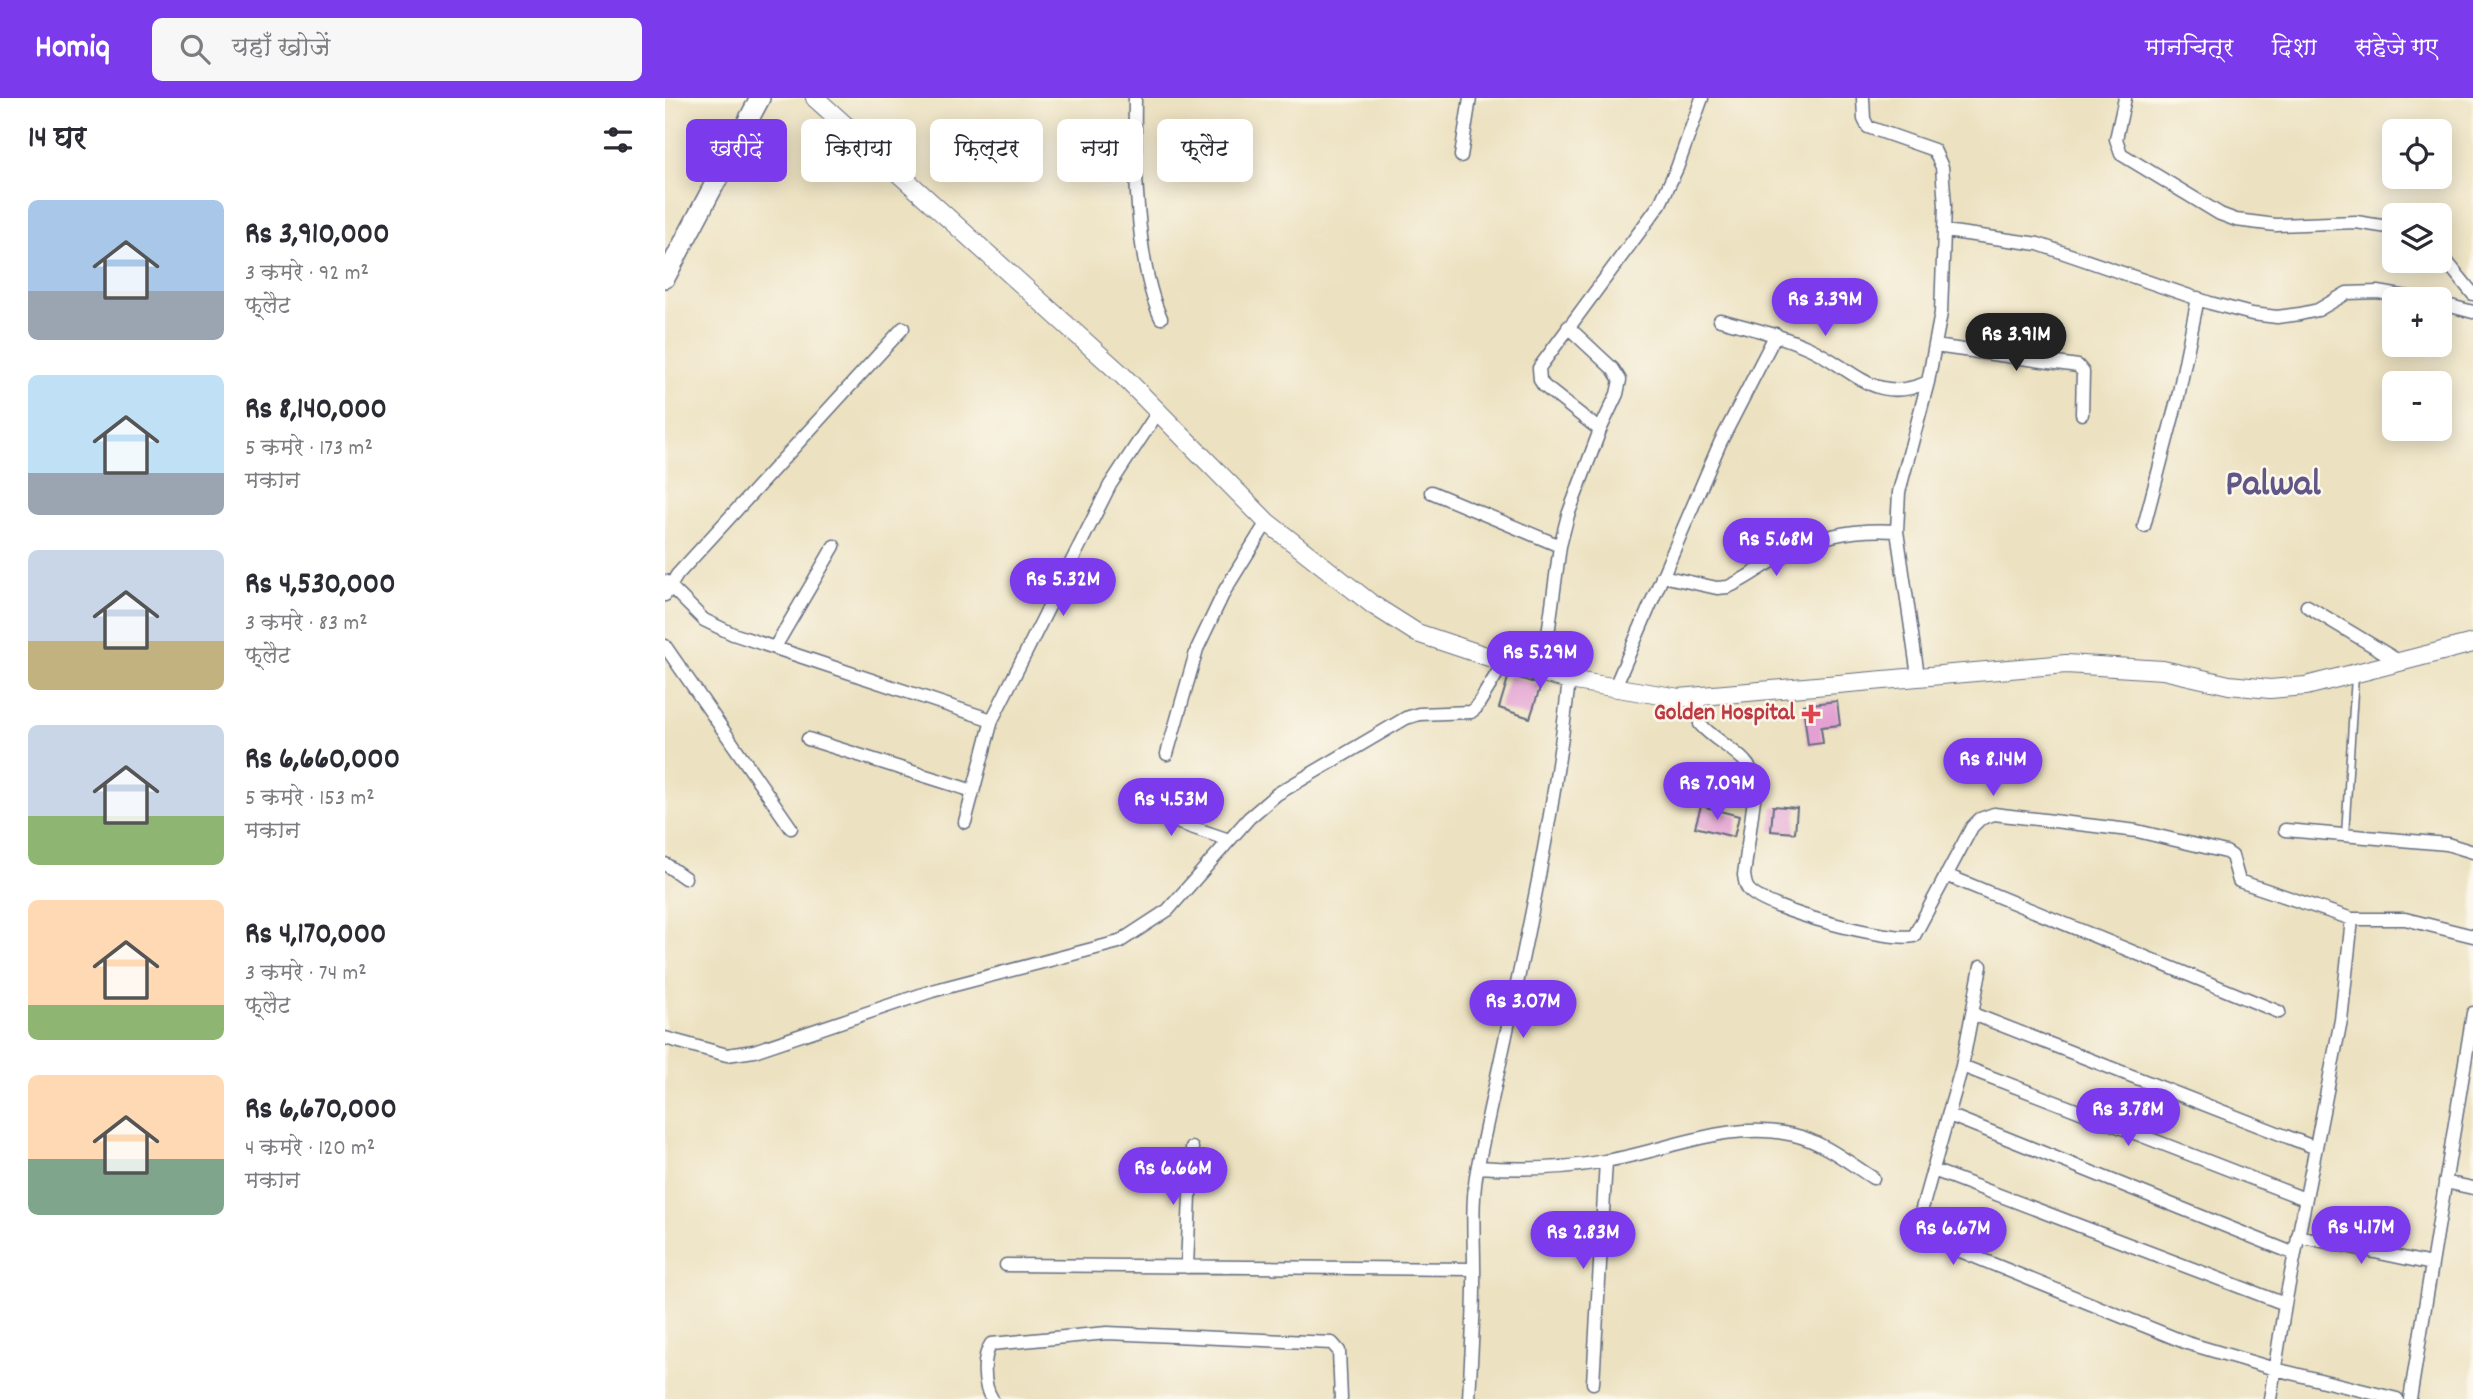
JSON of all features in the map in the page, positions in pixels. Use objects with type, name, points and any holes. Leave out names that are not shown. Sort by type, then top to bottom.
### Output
[{"type":"highway","points":[[665,278],[760,98]]},
{"type":"main road","points":[[815,98],[1122,375],[1267,522],[1373,605],[1417,633],[1504,662],[1614,689],[1651,695],[1698,697],[2066,664],[2163,670],[2229,685],[2270,689],[2306,686],[2473,643]]},
{"type":"street","points":[[1135,98],[1133,157],[1148,278],[1161,318]]},
{"type":"street","points":[[1461,156],[1470,98]]},
{"type":"street","points":[[1600,429],[1540,380],[1543,360],[1660,204],[1677,168],[1702,98]]},
{"type":"street","points":[[1863,98],[1864,119],[1868,127],[1934,150],[1939,158],[1945,231],[1941,313],[1928,382],[1899,492],[1897,531],[1919,676]]},
{"type":"street","points":[[2125,98],[2116,139],[2121,154],[2220,214],[2251,224],[2356,222],[2382,226]]},
{"type":"street","points":[[1945,231],[2038,244],[2228,308],[2277,317],[2318,310],[2347,293],[2382,293]]},
{"type":"street","points":[[2452,268],[2473,294]]},
{"type":"street","points":[[2144,526],[2178,397],[2198,298]]},
{"type":"street","points":[[2452,306],[2473,312]]},
{"type":"street","points":[[1720,320],[1776,334],[1813,350],[1875,387],[1910,390],[1928,382]]},
{"type":"street","points":[[1543,671],[1560,546],[1568,515],[1600,429],[1617,394],[1620,380],[1613,369],[1568,327]]},
{"type":"street","points":[[902,328],[666,587],[705,620],[775,647],[992,720]]},
{"type":"street","points":[[1614,689],[1720,443],[1776,334]]},
{"type":"street","points":[[1935,346],[2078,366],[2083,372],[2082,414]]},
{"type":"street","points":[[965,822],[992,720],[1110,485],[1158,412]]},
{"type":"street","points":[[1431,492],[1560,546]]},
{"type":"street","points":[[1167,754],[1197,649],[1225,590],[1267,522]]},
{"type":"street","points":[[1662,576],[1717,588],[1728,587],[1810,542],[1864,529],[1897,531]]},
{"type":"street","points":[[775,647],[834,546]]},
{"type":"street","points":[[2307,606],[2400,662]]},
{"type":"street","points":[[665,646],[791,828]]},
{"type":"street","points":[[665,1038],[727,1055],[754,1051],[932,991],[1119,943],[1168,910],[1229,840],[1277,794],[1406,718],[1419,714],[1467,713],[1476,708],[1504,662]]},
{"type":"street","points":[[1469,1399],[1474,1269],[1473,1211],[1478,1167],[1553,811],[1569,680]]},
{"type":"street","points":[[1698,697],[1700,724],[1753,769],[1756,784],[1744,875],[1749,891],[1798,914],[1906,938],[1919,930],[1972,827],[1980,819],[1994,814],[2137,831],[2226,852],[2232,856],[2239,881],[2352,919],[2405,919],[2473,936]]},
{"type":"street","points":[[808,739],[973,791]]},
{"type":"street","points":[[1124,804],[1229,840]]},
{"type":"street","points":[[2285,830],[2447,844],[2473,852]]},
{"type":"street","points":[[665,864],[685,878]]},
{"type":"street","points":[[1946,875],[2279,1012]]},
{"type":"street","points":[[2270,1399],[2285,1304],[2341,1020],[2352,919]]},
{"type":"street","points":[[1981,966],[1962,1066],[1920,1223],[1926,1237],[2187,1343],[2275,1369],[2396,1399]]},
{"type":"street","points":[[2410,1399],[2473,1013]]},
{"type":"street","points":[[1973,1014],[2316,1149]]},
{"type":"street","points":[[1962,1066],[2305,1199]]},
{"type":"street","points":[[1949,1115],[2295,1254]]},
{"type":"street","points":[[1478,1167],[1516,1170],[1606,1161],[1715,1134],[1760,1130],[1807,1138],[1873,1178]]},
{"type":"street","points":[[1187,1267],[1192,1148]]},
{"type":"street","points":[[1593,1383],[1606,1161]]},
{"type":"street","points":[[1933,1170],[2285,1304]]},
{"type":"street","points":[[2445,1182],[2473,1188]]},
{"type":"street","points":[[2298,1236],[2432,1264]]},
{"type":"street","points":[[1006,1265],[1474,1269]]},
{"type":"street","points":[[992,1399],[986,1385],[986,1351],[991,1344],[1107,1334],[1332,1343],[1339,1351],[1341,1399]]},
{"type":"lane","points":[[2344,835],[2355,673]]},
{"type":"building","points":[[1509,675],[1541,685],[1530,718],[1499,708]]},
{"type":"building","points":[[1837,701],[1840,725],[1821,727],[1823,743],[1808,745],[1803,705]]},
{"type":"building","points":[[1701,806],[1739,816],[1734,837],[1695,827]]},
{"type":"building","points":[[1773,806],[1797,808],[1795,833],[1771,831]]},
{"type":"place","name":"Golden Hospital","points":[[1811,714]]},
{"type":"district","name":"Palwal","points":[[2273,486]]}]
